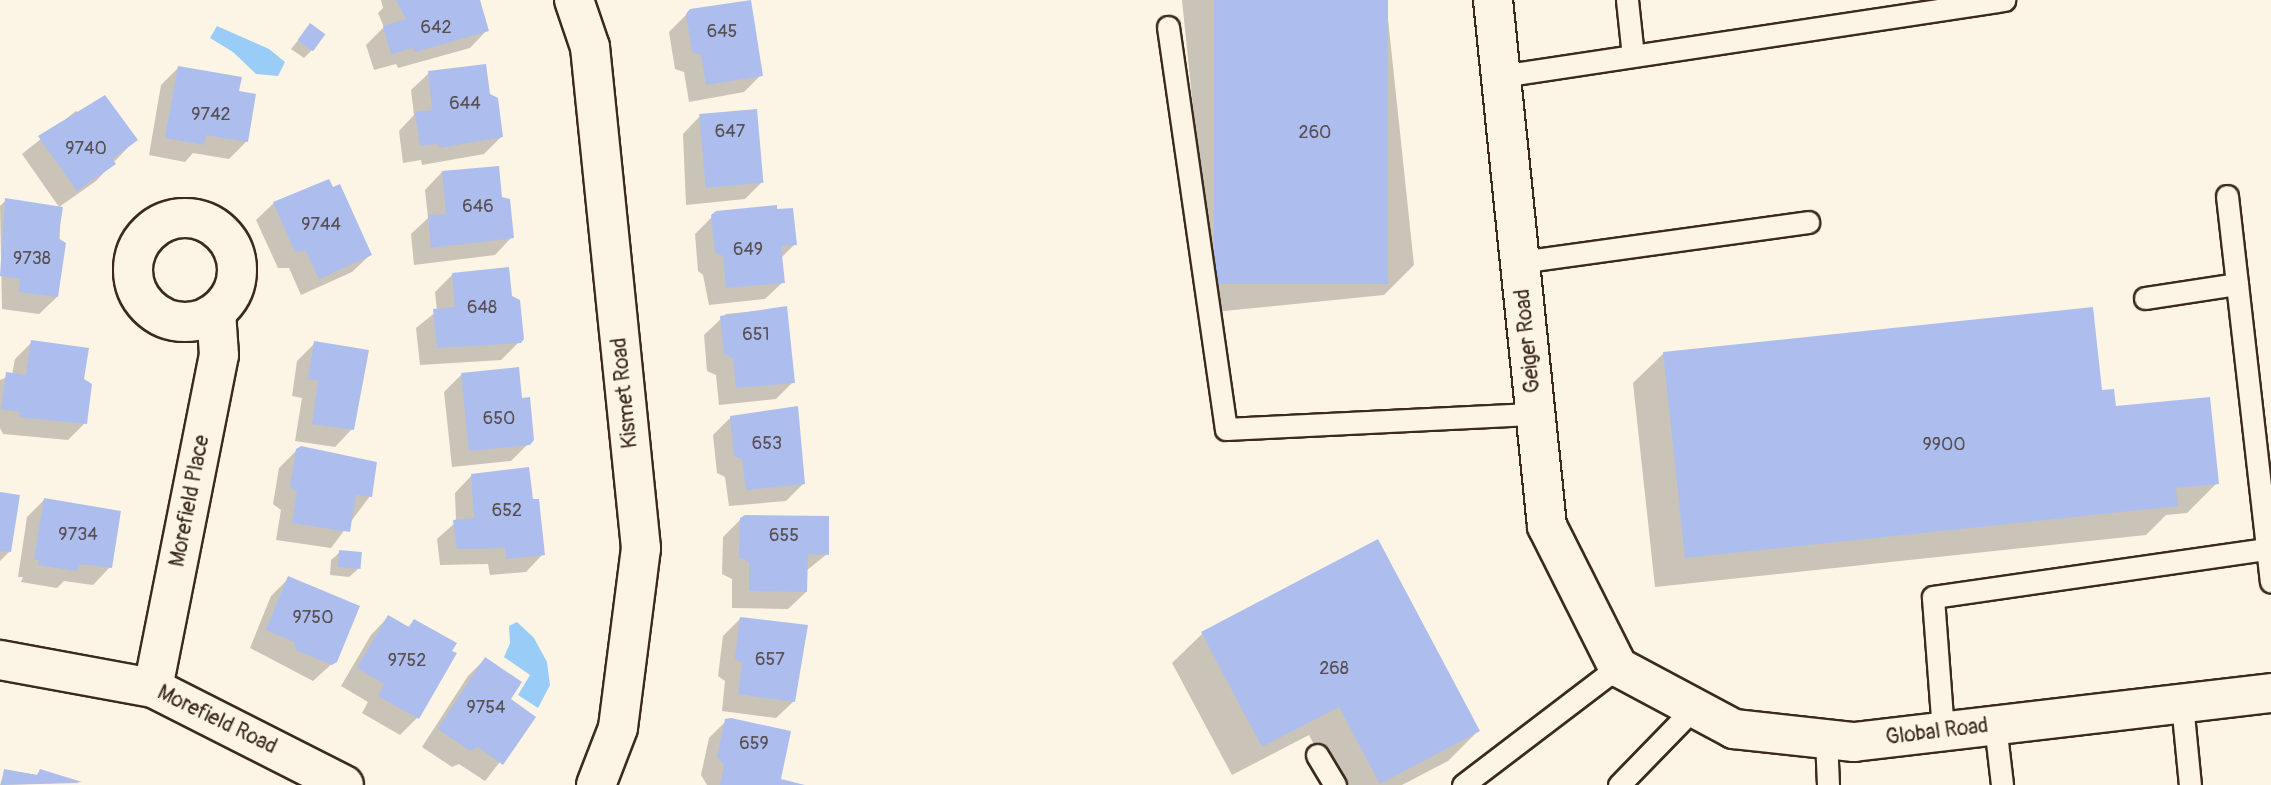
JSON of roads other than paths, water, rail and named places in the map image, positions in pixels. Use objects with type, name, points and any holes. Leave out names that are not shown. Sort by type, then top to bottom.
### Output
[{"type":"street","name":"Kismet Road","points":[[574,0],[590,47],[641,548],[618,727],[596,785]]},
{"type":"street","name":"Geiger Road","points":[[1493,0],[1547,526],[1618,667]]},
{"type":"street","name":"Morefield Place","points":[[153,688],[219,355],[216,313]]},
{"type":"street","name":"Morefield Road","points":[[0,660],[153,688],[344,785]]},
{"type":"street","name":"Global Road","points":[[1618,667],[1734,729],[1854,742],[2271,693]]},
{"type":"lane","points":[[1627,0],[1633,56]]},
{"type":"lane","points":[[1501,76],[2004,0]]},
{"type":"lane","points":[[1168,27],[1226,429],[1536,414]]},
{"type":"lane","points":[[2227,197],[2271,581]]},
{"type":"lane","points":[[1520,262],[1808,222]]},
{"type":"lane","points":[[2145,298],[2237,284]]},
{"type":"lane","points":[[1943,731],[1933,597],[2267,549]]},
{"type":"lane","points":[[1463,785],[1618,667]]},
{"type":"lane","points":[[2182,704],[2190,785]]},
{"type":"lane","points":[[1619,785],[1694,708]]},
{"type":"lane","points":[[1995,725],[2002,785]]},
{"type":"lane","points":[[1826,739],[1828,785]]},
{"type":"lane","points":[[1317,755],[1335,785]]},
{"type":"water","points":[[217,26],[269,49],[285,62],[278,76],[256,74],[233,52],[210,38]]},
{"type":"water","points":[[517,622],[534,638],[547,662],[550,685],[538,708],[518,695],[530,675],[504,657],[510,643],[509,626]]}]
